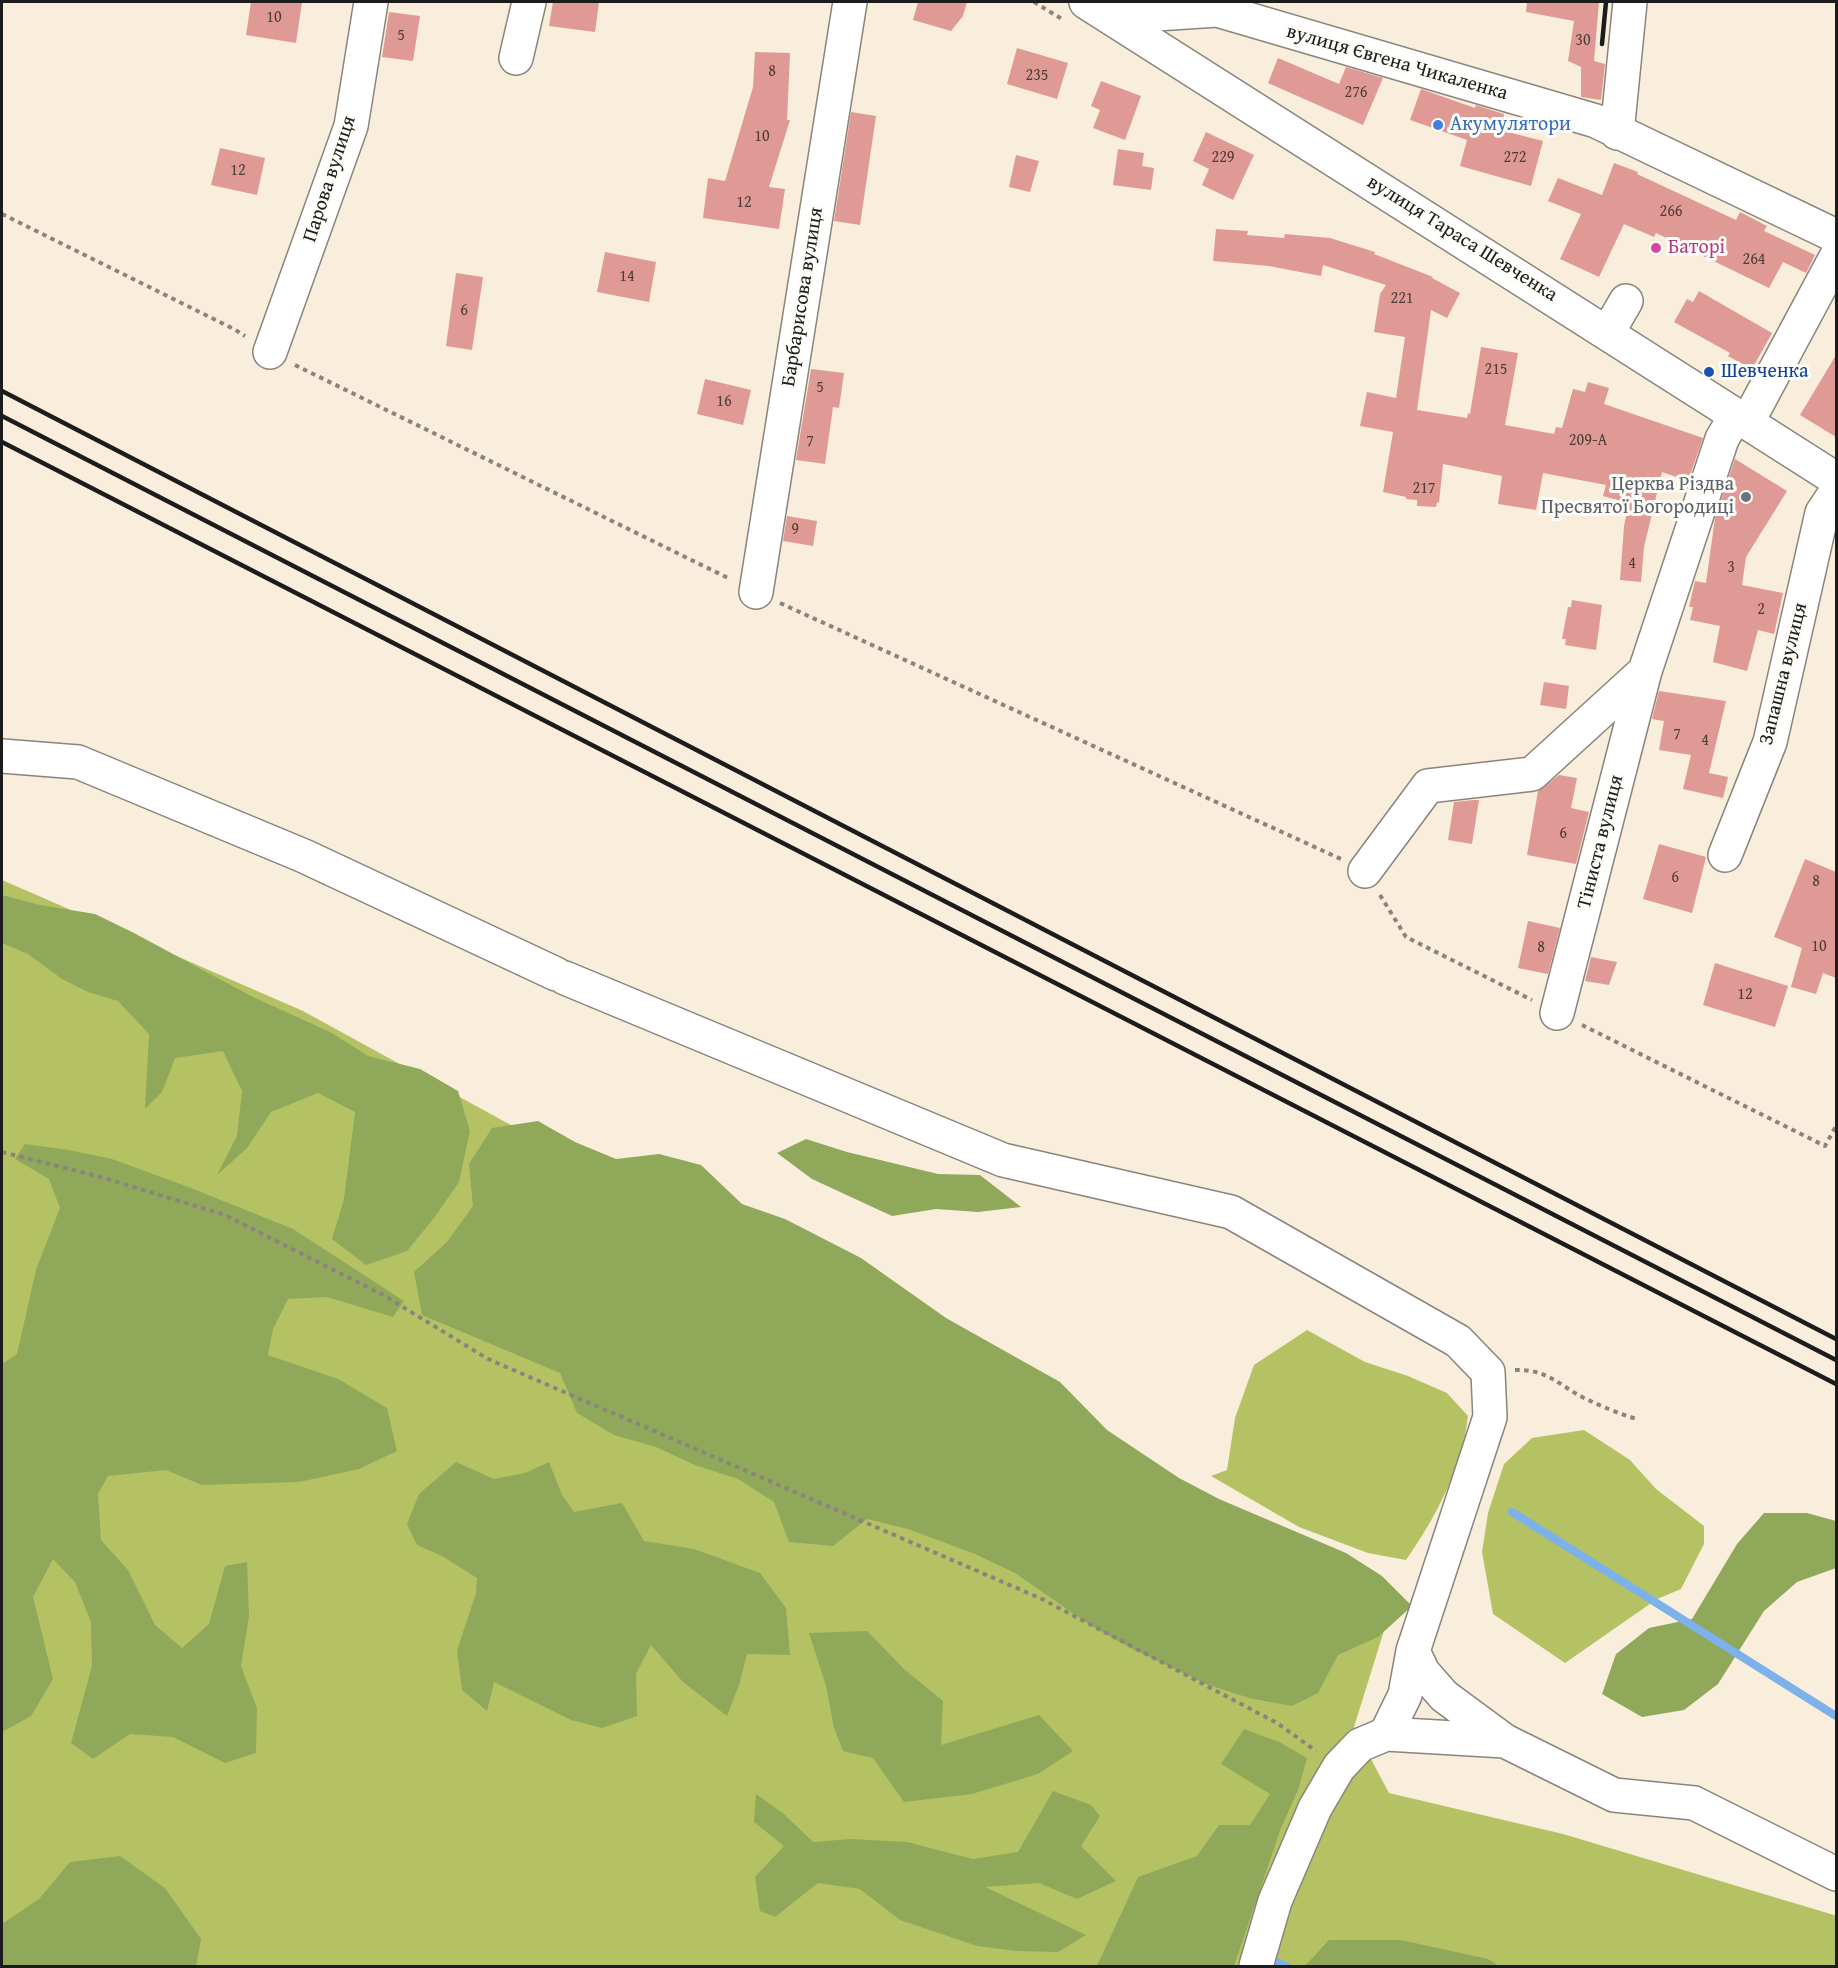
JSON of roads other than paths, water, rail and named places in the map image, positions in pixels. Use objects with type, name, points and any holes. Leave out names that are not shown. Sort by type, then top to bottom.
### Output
[{"type":"street","name":"Парова вулиця","points":[[270,352],[351,126],[371,2]]},
{"type":"street","points":[[516,58],[529,2]]},
{"type":"street","name":"Барбарисова вулиця","points":[[756,592],[850,2]]},
{"type":"street","points":[[1617,133],[1630,2]]},
{"type":"street","name":"вулиця Євгена Чикаленка","points":[[1099,10],[1217,10],[1596,121],[1836,236]]},
{"type":"street","name":"вулиця Тараса Шевченка","points":[[1099,10],[1836,479]]},
{"type":"street","points":[[1742,418],[1836,257]]},
{"type":"street","points":[[1608,332],[1626,301]]},
{"type":"street","name":"Тіниста вулиця","points":[[1557,1013],[1645,671],[1722,439],[1742,418]]},
{"type":"street","name":"Запашна вулиця","points":[[1725,855],[1770,742],[1822,513],[1836,492]]},
{"type":"street","name":"Тіниста вулиця","points":[[1365,871],[1428,786],[1532,774],[1645,671]]},
{"type":"street","points":[[2,756],[78,762],[304,856],[560,976],[1003,1160],[1231,1212],[1458,1341],[1488,1372],[1490,1417],[1413,1651],[1405,1695],[1386,1734]]},
{"type":"street","points":[[1413,1651],[1423,1672],[1444,1696],[1505,1741],[1614,1795],[1694,1803],[1836,1874]]},
{"type":"street","points":[[1256,1966],[1275,1901],[1315,1808],[1339,1767],[1360,1745],[1386,1734],[1505,1741]]},
{"type":"waterway","points":[[1512,1512],[1836,1716]]},
{"type":"waterway","points":[[1276,1962],[1286,1966]]},
{"type":"railway","points":[[1602,44],[1606,2]]},
{"type":"railway","points":[[2,391],[1836,1339]]},
{"type":"railway","points":[[2,416],[1836,1360]]},
{"type":"railway","points":[[2,442],[1836,1384]]},
{"type":"place","name":"Акумулятори","points":[[1438,125]]},
{"type":"place","name":"Баторі","points":[[1656,248]]},
{"type":"place","name":"Шевченка","points":[[1709,372]]},
{"type":"place","name":"Церква Різдва Пресвятої Богородиці","points":[[1746,497]]}]
